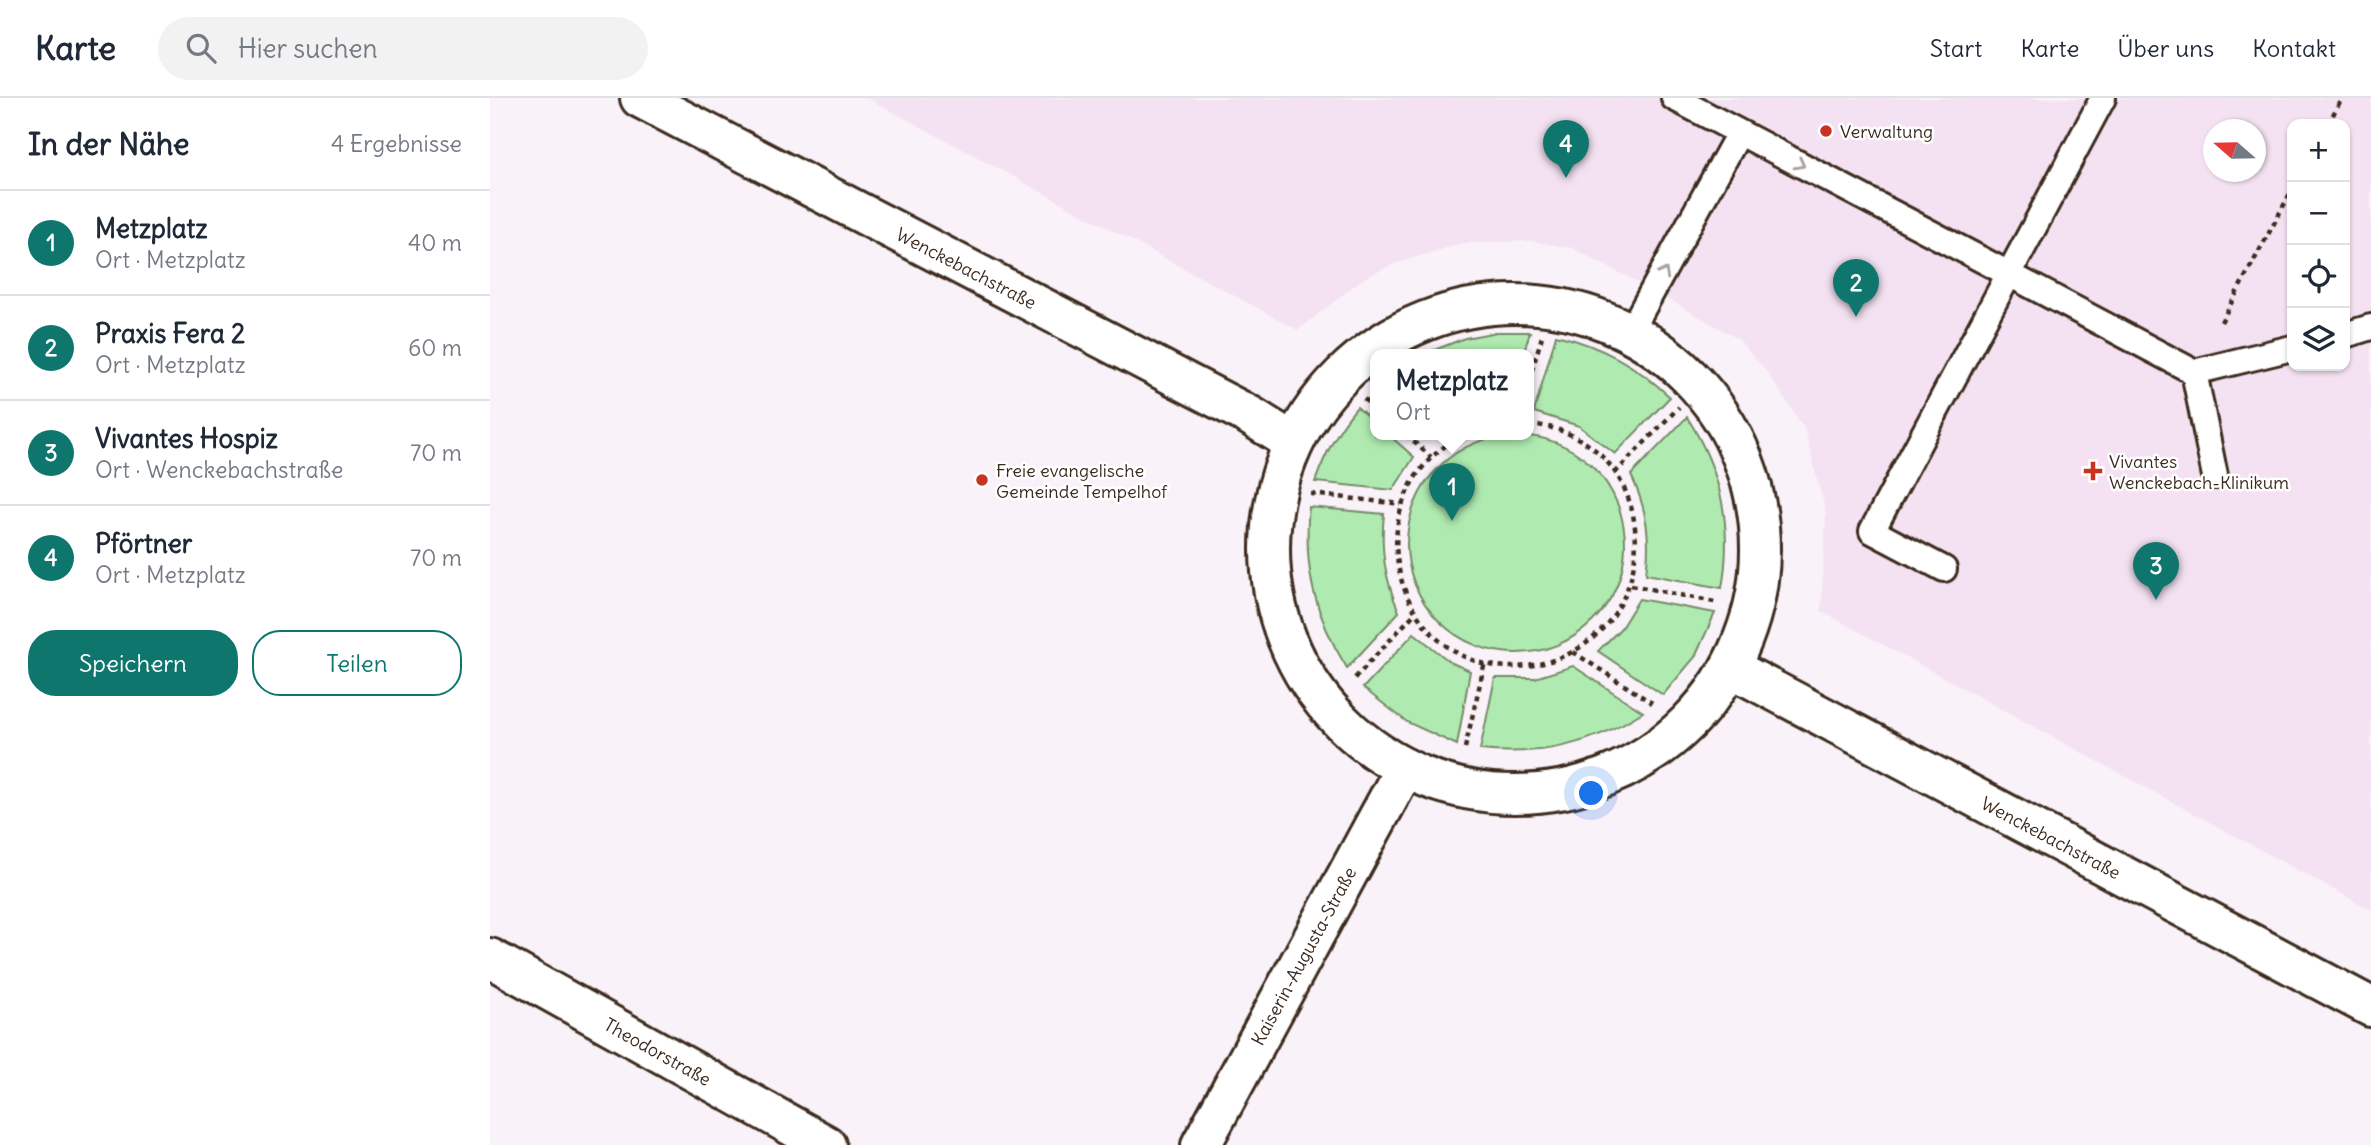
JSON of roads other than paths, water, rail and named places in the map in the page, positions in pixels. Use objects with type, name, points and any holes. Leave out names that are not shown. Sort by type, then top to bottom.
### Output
[{"type":"street","name":"Wenckebachstraße","points":[[640,98],[1249,415],[1291,441]]},
{"type":"street","points":[[1370,354],[1337,377],[1312,407],[1291,441],[1274,490],[1268,537],[1272,583],[1282,628],[1302,670],[1328,707],[1351,731],[1405,768],[1457,787],[1510,794],[1558,791],[1605,778],[1649,757],[1687,727],[1713,700],[1748,639],[1756,610],[1760,570],[1754,491],[1740,454],[1722,419],[1700,387],[1661,352],[1630,332],[1580,312],[1518,302],[1476,307],[1421,324],[1377,349]]},
{"type":"street","name":"Wenckebachstraße","points":[[1733,669],[2371,1007]]},
{"type":"street","name":"Kaiserin-Augusta-Straße","points":[[1201,1145],[1405,768]]},
{"type":"street","name":"Theodorstraße","points":[[490,958],[826,1145]]},
{"type":"lane","points":[[1674,98],[2194,372],[2287,349]]},
{"type":"lane","points":[[1944,569],[1872,531],[2103,98]]},
{"type":"lane","points":[[1630,332],[1739,132]]},
{"type":"lane","points":[[2350,333],[2371,327]]},
{"type":"lane","points":[[2194,372],[2215,475]]},
{"type":"place","name":"Verwaltung","points":[[1826,131]]},
{"type":"place","name":"Pförtner","points":[[1566,178]]},
{"type":"place","name":"Praxis Fera 2","points":[[1856,317]]},
{"type":"place","name":"Vivantes Wenckebach-Klinikum","points":[[2093,471]]},
{"type":"place","name":"Freie evangelische Gemeinde Tempelhof","points":[[982,480]]},
{"type":"place","name":"Metzplatz","points":[[1452,521]]},
{"type":"place","name":"Vivantes Hospiz","points":[[2156,600]]}]
